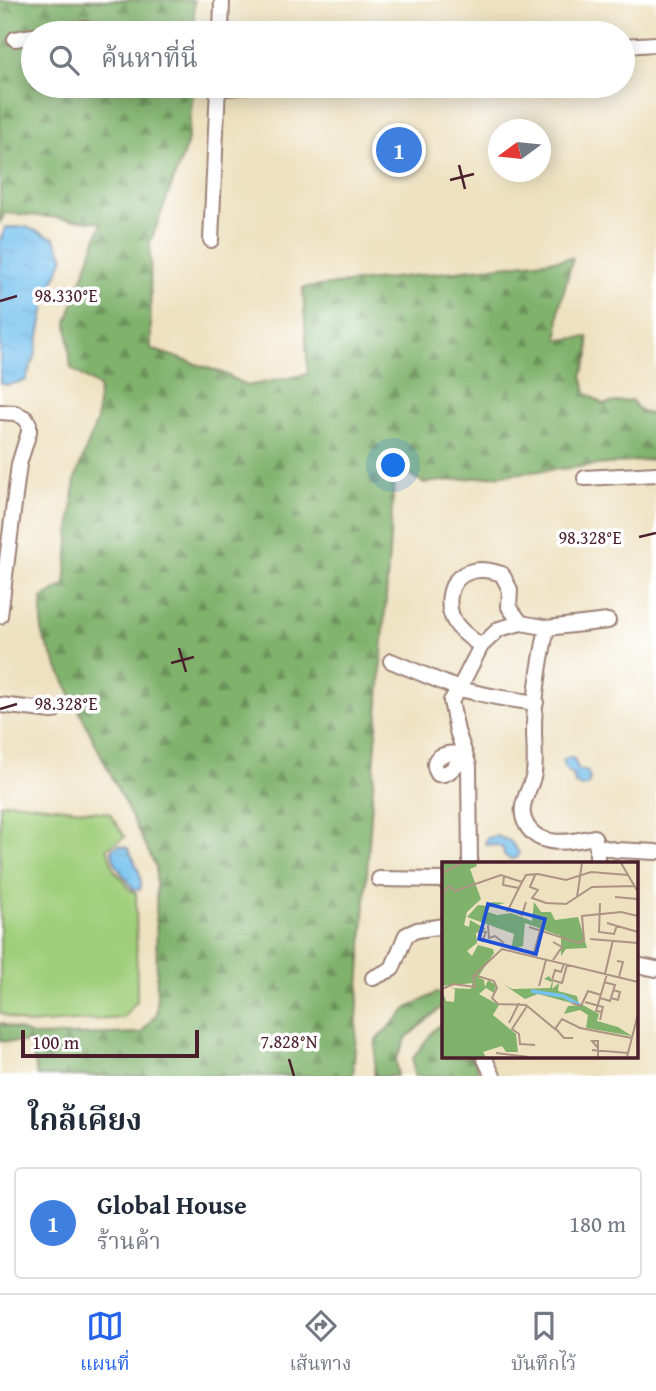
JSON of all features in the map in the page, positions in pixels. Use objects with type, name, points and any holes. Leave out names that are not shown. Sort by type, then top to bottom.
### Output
[{"type":"street","points":[[221,21],[222,0]]},
{"type":"street","points":[[15,39],[21,38]]},
{"type":"street","points":[[635,45],[656,44]]},
{"type":"street","points":[[211,240],[216,98]]},
{"type":"street","points":[[0,412],[15,413],[25,418],[29,424],[29,432],[19,464],[0,616]]},
{"type":"street","points":[[585,478],[656,474]]},
{"type":"street","points":[[481,646],[457,626],[452,616],[449,598],[454,582],[468,572],[489,570],[502,574],[510,590],[509,607],[521,623]]},
{"type":"street","points":[[470,862],[469,766],[450,701],[481,646],[499,629],[521,623],[550,628],[608,621]]},
{"type":"street","points":[[550,628],[547,628],[539,666],[534,729],[534,775],[523,800],[524,822],[532,833],[554,842],[594,838],[597,862]]},
{"type":"street","points":[[391,661],[459,689],[536,703]]},
{"type":"street","points":[[0,705],[53,711]]},
{"type":"street","points":[[597,846],[656,852]]},
{"type":"street","points":[[379,879],[442,880]]},
{"type":"street","points":[[373,978],[392,969],[406,935],[417,930],[442,926]]},
{"type":"street","points":[[638,965],[656,969]]},
{"type":"street","points":[[484,1058],[493,1076]]},
{"type":"green space","points":[[0,0],[194,0],[194,21],[21,21],[21,98],[193,98],[187,144],[150,243],[151,349],[223,373],[247,386],[308,374],[303,288],[573,258],[559,308],[558,340],[588,337],[589,355],[582,375],[586,393],[603,404],[631,400],[640,411],[656,416],[656,459],[424,483],[395,466],[353,1076],[37,1076],[34,1043],[0,1041],[0,1023],[35,1036],[141,1033],[157,1013],[156,867],[42,635],[42,598],[65,585],[75,479],[97,420],[99,387],[71,368],[67,322],[102,222],[5,213],[0,222]]},
{"type":"green space","points":[[11,802],[109,813],[125,837],[107,848],[114,870],[130,890],[136,893],[137,1001],[123,1018],[26,1024],[0,1013],[0,804]]},
{"type":"green space","points":[[438,992],[442,996],[442,1007],[407,1037],[396,1059],[397,1076],[374,1076],[376,1040],[408,1008]]},
{"type":"green space","points":[[442,1024],[442,1058],[474,1058],[480,1076],[414,1076],[413,1058]]},
{"type":"water","points":[[6,227],[26,227],[54,238],[64,257],[46,301],[35,356],[25,381],[7,385],[0,383],[0,240]]},
{"type":"water","points":[[569,757],[574,759],[578,770],[587,771],[590,779],[588,785],[582,787],[575,784],[573,775],[565,768],[563,761]]},
{"type":"water","points":[[496,836],[510,841],[519,853],[517,858],[510,859],[504,855],[503,848],[485,844],[487,838]]},
{"type":"water","points":[[119,845],[128,848],[135,863],[141,879],[140,890],[133,889],[115,861],[112,849]]},
{"type":"place","name":"Global House","points":[[399,150]]}]
